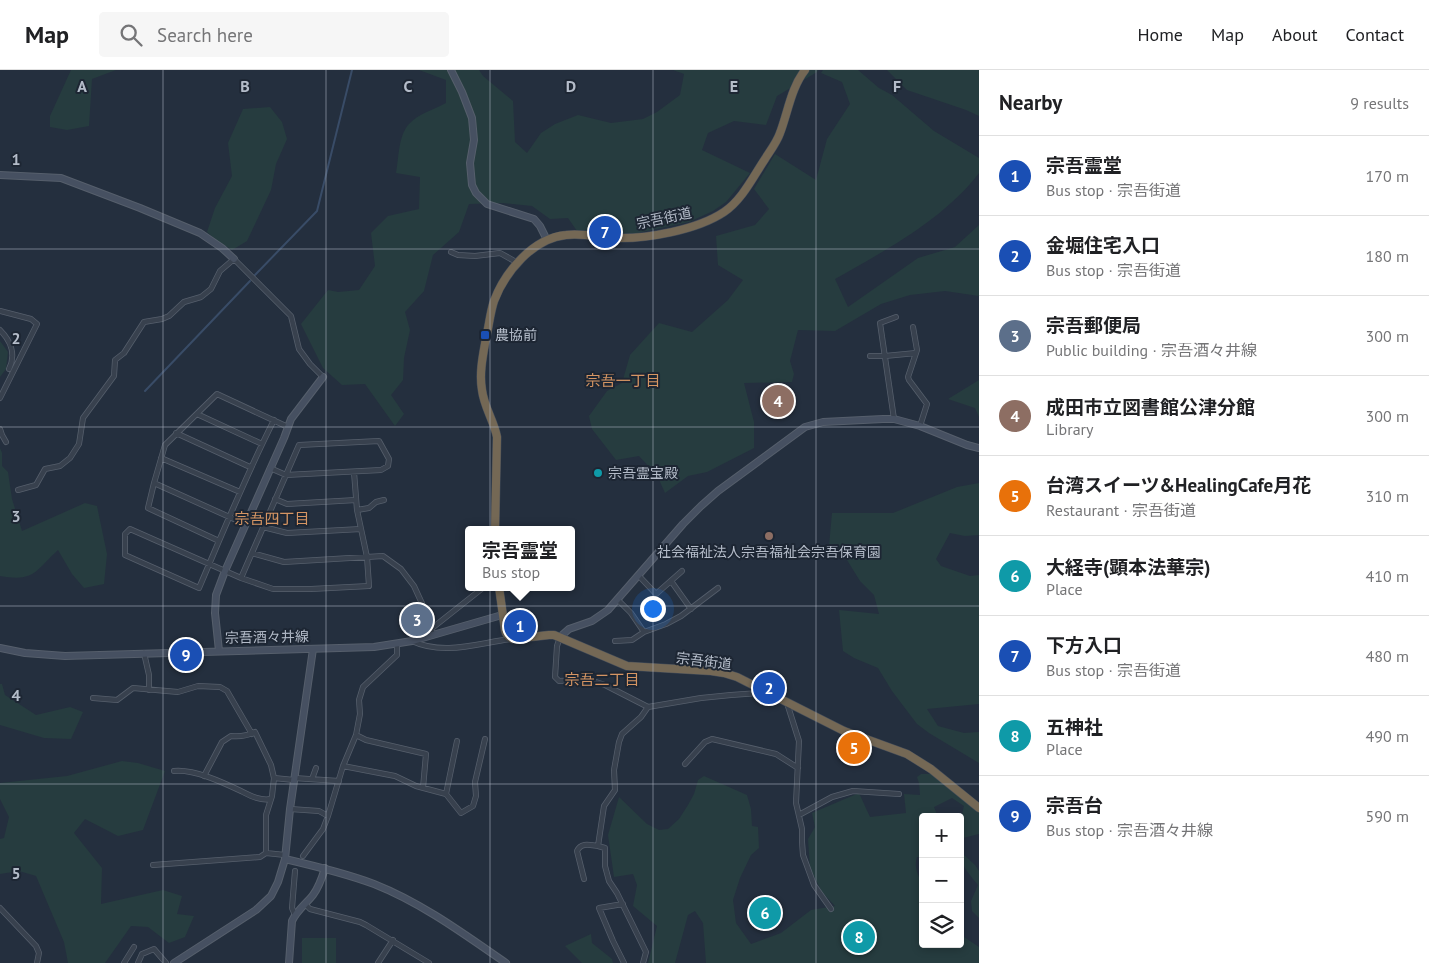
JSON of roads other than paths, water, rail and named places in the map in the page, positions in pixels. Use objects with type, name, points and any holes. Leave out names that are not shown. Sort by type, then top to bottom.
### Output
[{"type":"highway","name":"宗吾街道","points":[[495,526],[497,437],[495,425],[484,399],[481,380],[484,351],[494,303],[503,283],[529,252],[557,236],[647,237],[704,222],[726,211],[743,193],[779,136],[797,83],[804,70]]},
{"type":"highway","points":[[499,591],[506,634],[509,638],[513,639]]},
{"type":"highway","name":"宗吾街道","points":[[513,639],[549,635],[560,637],[627,666],[724,673],[737,677],[844,731],[908,754],[923,763],[979,808]]},
{"type":"street","points":[[451,70],[472,118],[474,140],[470,163],[472,185],[476,193],[488,204],[534,218],[547,240]]},
{"type":"street","points":[[0,174],[61,178],[200,232],[234,259],[291,316],[300,349],[310,364],[323,376],[291,420],[225,571],[216,595],[215,613],[219,651]]},
{"type":"street","points":[[451,252],[458,255],[475,256],[500,253],[518,263]]},
{"type":"street","points":[[18,490],[36,485],[45,469],[60,466],[70,458],[78,444],[83,418],[114,376],[115,360],[124,353],[144,322],[169,316],[184,302],[201,297],[211,289],[220,271],[234,259]]},
{"type":"street","points":[[0,311],[31,319],[37,324],[0,398]]},
{"type":"street","points":[[894,419],[880,323],[896,317]]},
{"type":"street","points":[[913,327],[917,350],[908,377],[927,404],[920,426]]},
{"type":"street","points":[[0,330],[8,338],[12,350],[12,362],[9,369]]},
{"type":"street","points":[[870,356],[916,353]]},
{"type":"street","points":[[219,541],[148,508],[165,445],[217,394],[288,427]]},
{"type":"street","points":[[197,414],[262,444]]},
{"type":"street","points":[[762,690],[759,693],[731,695],[648,707],[596,682],[582,680],[559,681],[555,677],[556,646],[560,637],[568,629],[592,621],[608,610],[683,524],[718,491],[798,432],[812,424],[883,418],[894,419],[920,426],[979,448]]},
{"type":"street","points":[[274,420],[250,467],[219,541],[209,564],[198,588],[125,555],[125,534],[130,529],[209,564],[241,578],[273,589],[369,586],[367,557],[357,510],[354,472]]},
{"type":"street","points":[[0,429],[6,442]]},
{"type":"street","points":[[176,434],[250,467]]},
{"type":"street","points":[[241,578],[275,499],[286,475],[300,445],[379,442],[390,459],[388,466],[381,470],[286,475],[270,468]]},
{"type":"street","points":[[161,458],[240,492]]},
{"type":"street","points":[[154,483],[246,524]]},
{"type":"street","points":[[275,499],[288,504],[356,500]]},
{"type":"street","points":[[357,510],[369,508],[376,502],[384,500]]},
{"type":"street","points":[[263,527],[287,533],[361,528]]},
{"type":"street","points":[[252,553],[284,562],[383,556],[401,569],[414,586],[432,632],[479,591]]},
{"type":"street","points":[[639,576],[656,594],[682,571]]},
{"type":"street","points":[[671,581],[691,610]]},
{"type":"street","points":[[615,641],[632,640],[644,632],[666,624],[691,610],[718,588]]},
{"type":"street","points":[[618,600],[631,613],[644,632]]},
{"type":"street","name":"宗吾酒々井線","points":[[0,648],[46,655],[374,647],[412,641],[432,632],[502,616]]},
{"type":"street","points":[[412,641],[432,648],[454,648],[513,639]]},
{"type":"street","points":[[303,856],[323,829],[328,816],[343,766],[356,735],[360,714],[359,700],[363,687],[397,655],[397,644]]},
{"type":"street","points":[[174,963],[249,916],[265,903],[278,882],[285,857],[313,649]]},
{"type":"street","points":[[144,653],[149,675],[149,690]]},
{"type":"street","points":[[92,698],[117,700],[133,688],[178,692],[198,686],[220,687],[227,691],[252,734]]},
{"type":"street","points":[[787,702],[799,741],[796,803],[802,829],[804,855],[814,885],[831,908]]},
{"type":"street","points":[[598,846],[604,806],[615,790],[614,770],[619,742],[622,734],[641,717],[648,707]]},
{"type":"street","points":[[204,776],[223,740],[231,736],[238,737],[255,732],[271,765],[274,778],[271,799],[266,815],[266,853]]},
{"type":"street","points":[[356,735],[366,740],[426,754],[423,788]]},
{"type":"street","points":[[343,766],[395,776],[416,786],[446,794],[461,813],[473,806],[476,796],[475,782],[485,739]]},
{"type":"street","points":[[685,764],[705,742],[712,739],[776,754],[798,768]]},
{"type":"street","points":[[446,794],[457,741]]},
{"type":"street","points":[[312,779],[316,768]]},
{"type":"street","points":[[174,771],[195,772],[252,797],[271,799]]},
{"type":"street","points":[[274,778],[339,781]]},
{"type":"street","points":[[798,815],[832,797],[853,791],[899,794]]},
{"type":"street","points":[[290,809],[319,811],[328,816]]},
{"type":"street","points":[[584,879],[577,851],[578,847],[582,845],[605,848],[605,866],[609,881],[617,893],[646,952],[643,963]]},
{"type":"street","points":[[152,865],[260,857],[266,853],[325,868],[374,884],[413,902],[506,963]]},
{"type":"street","points":[[289,963],[291,929],[295,915],[315,893],[325,868]]},
{"type":"street","points":[[295,871],[292,908],[295,915]]},
{"type":"street","points":[[305,904],[310,909],[360,922],[429,963]]},
{"type":"street","points":[[622,904],[599,908],[612,942],[624,963]]},
{"type":"street","points":[[0,908],[36,946],[39,953],[37,963]]},
{"type":"street","points":[[378,963],[393,940]]},
{"type":"street","points":[[124,963],[134,947]]},
{"type":"street","points":[[138,963],[142,954],[154,948],[166,963]]},
{"type":"waterway","points":[[255,275],[317,211],[352,70]]},
{"type":"waterway","points":[[145,391],[250,281]]},
{"type":"place","name":"下方入口","points":[[605,232]]},
{"type":"place","name":"農協前","points":[[485,335]]},
{"type":"place","name":"成田市立図書館公津分館","points":[[778,401]]},
{"type":"place","name":"宗吾霊宝殿","points":[[598,473]]},
{"type":"place","name":"社会福祉法人宗吾福祉会宗吾保育園","points":[[769,536]]},
{"type":"place","name":"宗吾郵便局","points":[[417,620]]},
{"type":"place","name":"宗吾霊堂","points":[[520,626]]},
{"type":"place","name":"宗吾台","points":[[186,655]]},
{"type":"place","name":"金堀住宅入口","points":[[769,688]]},
{"type":"place","name":"台湾スイーツ&HealingCafe月花","points":[[854,748]]},
{"type":"place","name":"大経寺(顕本法華宗)","points":[[765,913]]},
{"type":"place","name":"五神社","points":[[859,937]]},
{"type":"district","name":"宗吾一丁目","points":[[623,381]]},
{"type":"district","name":"宗吾四丁目","points":[[272,519]]},
{"type":"district","name":"宗吾二丁目","points":[[602,680]]}]
